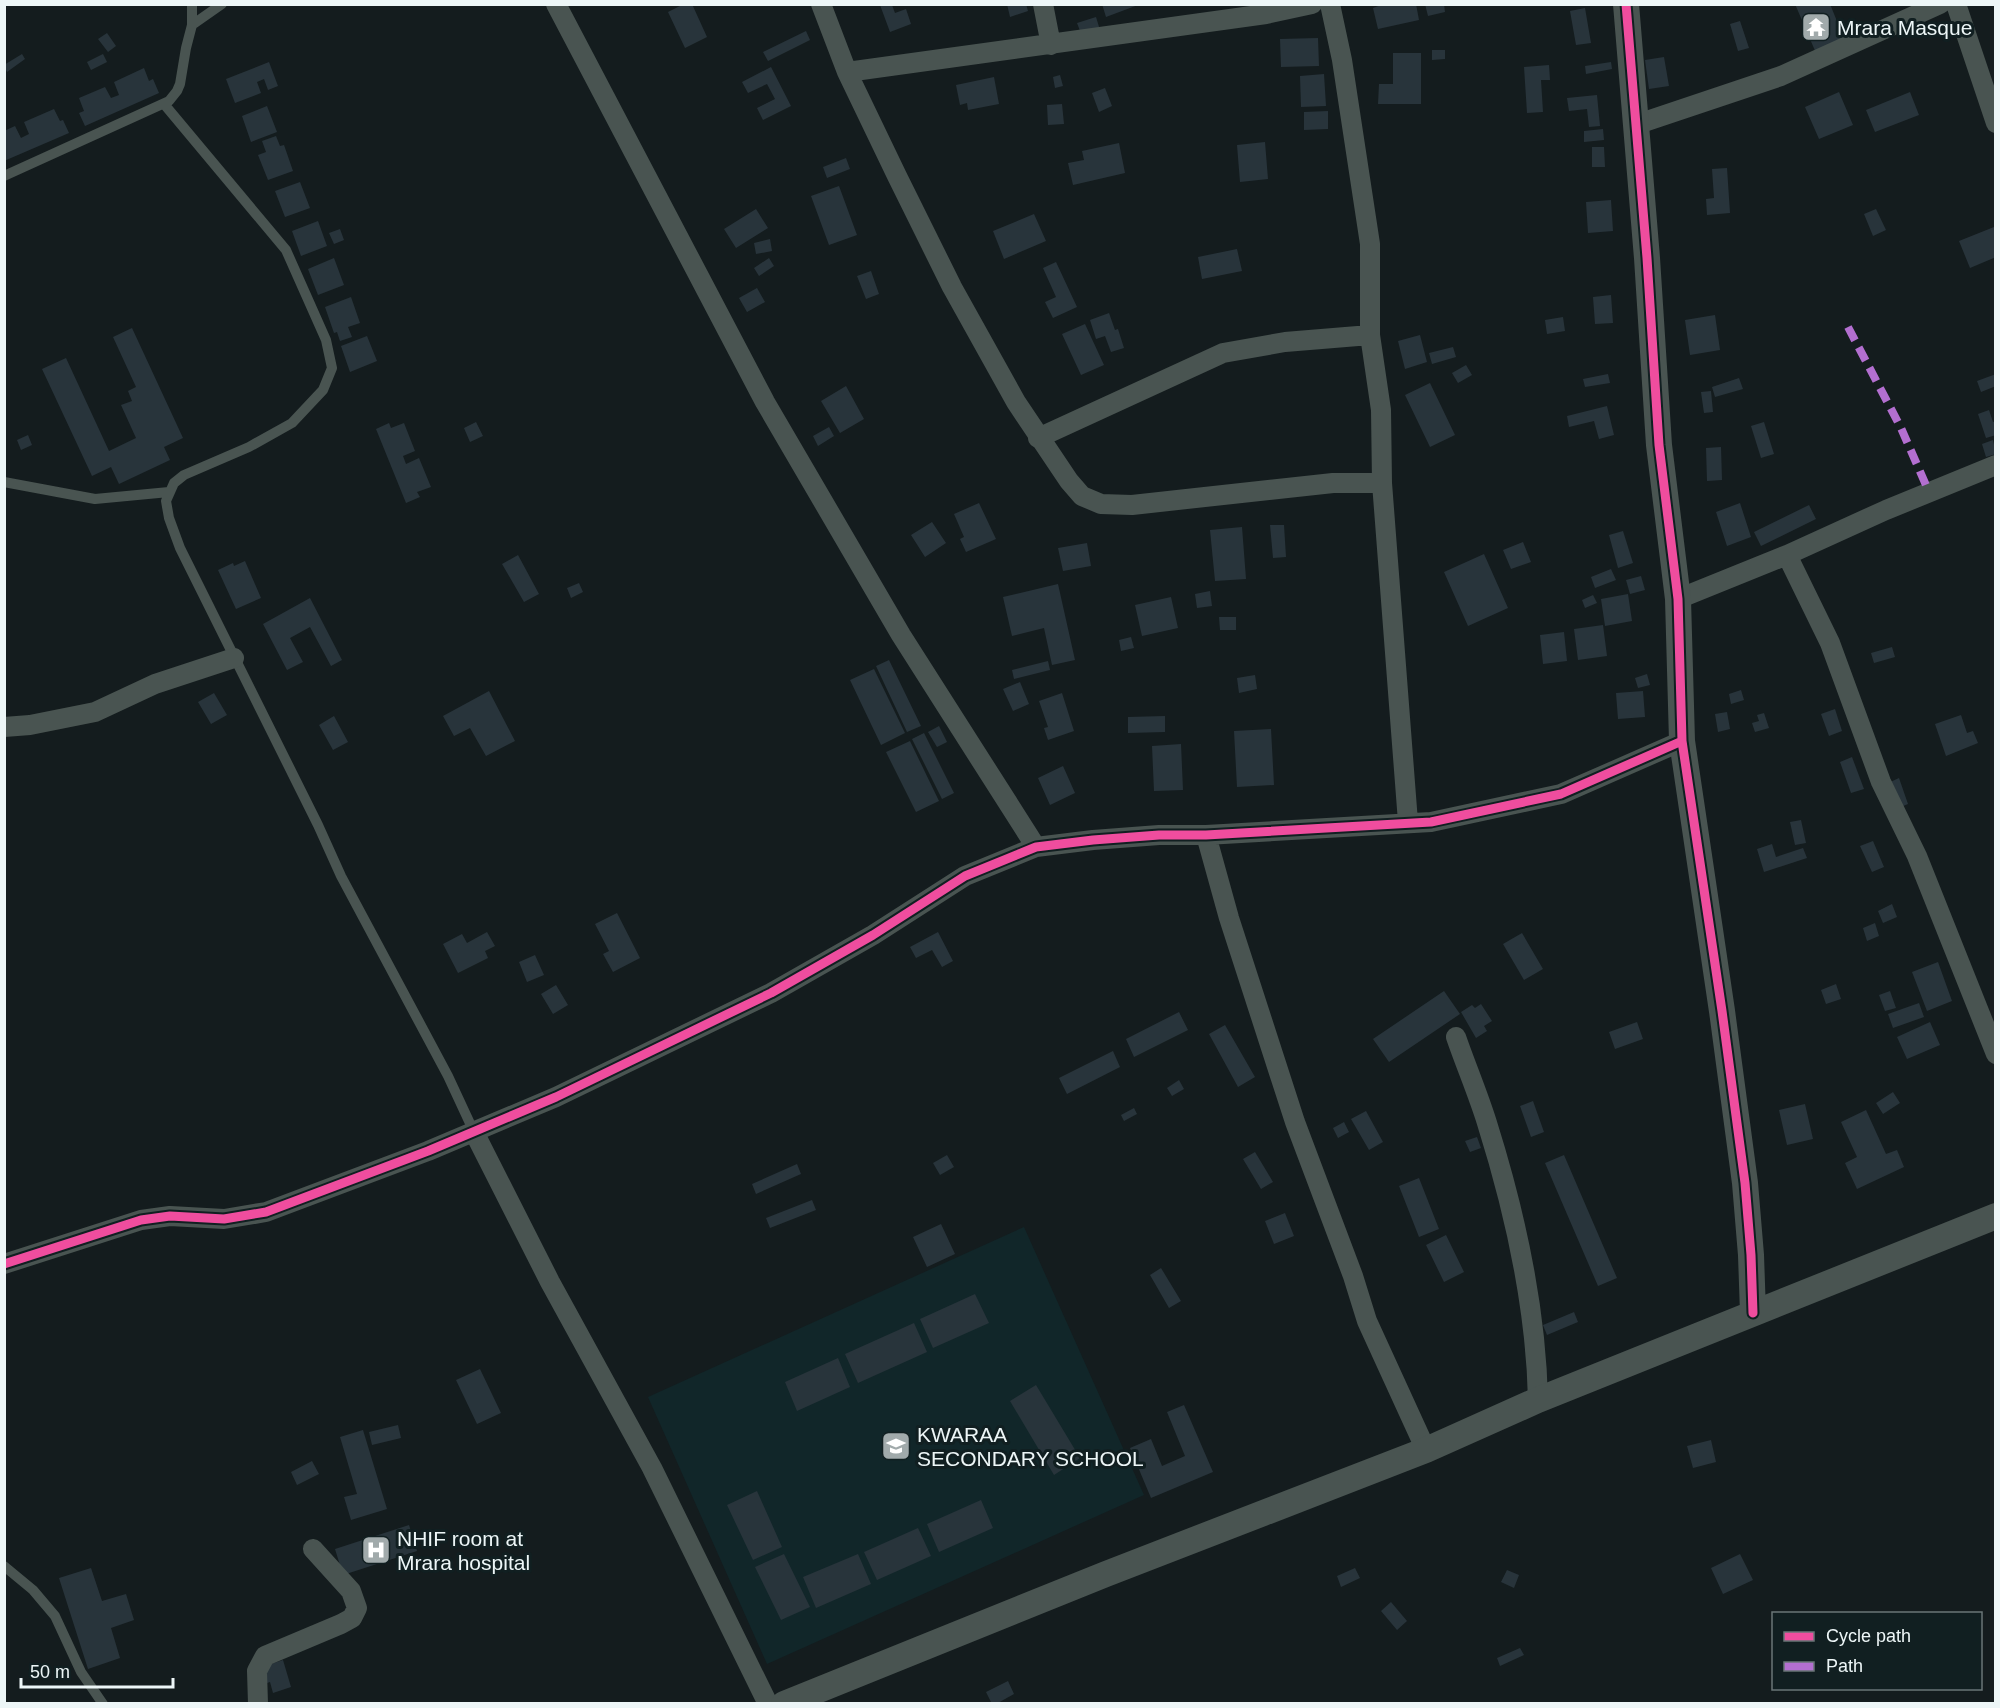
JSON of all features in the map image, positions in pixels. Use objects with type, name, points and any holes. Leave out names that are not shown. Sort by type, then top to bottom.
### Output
[{"type":"street","points":[[556,4],[765,402],[901,635],[1036,847]]},
{"type":"street","points":[[821,4],[847,72],[952,287],[1038,438],[1082,496],[1101,504],[1132,505],[1334,483],[1382,483]]},
{"type":"street","points":[[1043,4],[1051,45]]},
{"type":"street","points":[[847,72],[1266,14],[1311,4]]},
{"type":"street","points":[[1330,4],[1342,60],[1370,244],[1370,335],[1381,410],[1382,483],[1408,822]]},
{"type":"street","points":[[1626,4],[1650,293],[1659,445],[1678,599],[1682,741],[1745,1183],[1753,1313]]},
{"type":"street","points":[[1635,125],[1781,76],[1940,4]]},
{"type":"street","points":[[1956,4],[1995,123]]},
{"type":"street","points":[[1038,438],[1223,353],[1285,342],[1370,335]]},
{"type":"street","points":[[1678,599],[1787,555],[1886,510],[1995,465]]},
{"type":"street","points":[[1787,555],[1830,643],[1881,782],[1917,855],[1995,1054]]},
{"type":"street","points":[[4,727],[30,725],[95,712],[155,684],[234,658]]},
{"type":"street","points":[[4,1264],[141,1220],[170,1216],[224,1219],[266,1212],[474,1132],[556,1097],[771,993],[873,935],[965,876],[1036,847],[1093,840],[1431,822],[1561,795],[1682,741]]},
{"type":"street","points":[[1206,835],[1229,918],[1296,1122],[1353,1275],[1367,1321],[1426,1450]]},
{"type":"street","points":[[1455,1037],[1487,1123],[1518,1236],[1536,1352],[1538,1400]]},
{"type":"street","points":[[474,1132],[550,1282],[652,1468],[768,1704]]},
{"type":"street","points":[[784,1704],[1106,1574],[1426,1450],[1538,1400],[1995,1216]]},
{"type":"street","points":[[258,1704],[257,1671],[265,1656],[341,1624],[352,1618],[357,1608],[351,1591],[313,1549]]},
{"type":"lane","points":[[4,176],[138,114],[164,105],[174,97],[180,84],[192,25],[192,4]]},
{"type":"lane","points":[[192,25],[222,4]]},
{"type":"lane","points":[[164,105],[286,250],[327,340],[332,369],[323,390],[292,423],[249,447],[184,475],[174,483],[166,501],[169,518],[180,548],[309,806],[341,876],[448,1076],[474,1132]]},
{"type":"lane","points":[[4,482],[95,499],[169,492]]},
{"type":"lane","points":[[4,1566],[33,1590],[55,1616],[81,1672],[103,1704]]},
{"type":"shaded area","name":"KWARAA SECONDARY SCHOOL","points":[[1024,1227],[1144,1495],[767,1664],[648,1397]]},
{"type":"building","points":[[684,4],[692,4],[707,37],[685,48],[668,12]]},
{"type":"building","points":[[1007,4],[1026,4],[1028,11],[1010,17]]},
{"type":"building","points":[[1102,4],[1138,4],[1138,5],[1106,17]]},
{"type":"building","points":[[1384,4],[1416,4],[1419,20],[1378,29],[1373,8]]},
{"type":"building","points":[[1425,4],[1444,4],[1445,12],[1428,16]]},
{"type":"building","points":[[1795,4],[1830,4],[1845,41],[1816,53]]},
{"type":"building","points":[[880,5],[892,5],[895,13],[906,9],[911,24],[890,32]]},
{"type":"building","points":[[1585,8],[1591,43],[1576,45],[1570,11]]},
{"type":"building","points":[[1096,17],[1100,30],[1082,36],[1077,23]]},
{"type":"building","points":[[1740,21],[1749,48],[1738,51],[1730,24]]},
{"type":"building","points":[[806,31],[810,40],[768,61],[763,52]]},
{"type":"building","points":[[107,33],[116,46],[108,52],[98,39]]},
{"type":"building","points":[[1318,38],[1319,66],[1281,67],[1280,39]]},
{"type":"building","points":[[1432,50],[1445,50],[1445,59],[1432,60]]},
{"type":"building","points":[[1393,53],[1421,53],[1421,104],[1378,104],[1379,84],[1393,84]]},
{"type":"building","points":[[22,54],[25,59],[7,72],[4,65]]},
{"type":"building","points":[[103,54],[107,62],[91,70],[87,62]]},
{"type":"building","points":[[1664,57],[1669,86],[1649,89],[1645,60]]},
{"type":"building","points":[[269,62],[278,86],[268,90],[264,79],[257,82],[261,93],[235,103],[226,79]]},
{"type":"building","points":[[1611,62],[1612,69],[1586,74],[1585,66]]},
{"type":"building","points":[[1549,65],[1550,80],[1541,80],[1543,112],[1527,113],[1524,67]]},
{"type":"building","points":[[771,67],[791,106],[763,120],[757,108],[775,99],[767,84],[748,93],[742,82]]},
{"type":"building","points":[[144,68],[149,81],[153,79],[159,93],[85,126],[79,113],[84,111],[79,98],[105,87],[111,98],[119,95],[114,82]]},
{"type":"building","points":[[1324,74],[1326,106],[1301,107],[1300,76]]},
{"type":"building","points":[[1060,75],[1063,86],[1055,88],[1053,77]]},
{"type":"building","points":[[994,77],[999,104],[968,110],[967,103],[960,105],[956,85]]},
{"type":"building","points":[[1105,88],[1112,106],[1099,112],[1092,93]]},
{"type":"building","points":[[1839,92],[1853,125],[1819,139],[1805,107]]},
{"type":"building","points":[[1910,92],[1919,115],[1875,132],[1866,110]]},
{"type":"building","points":[[1597,95],[1600,126],[1589,127],[1587,109],[1569,111],[1567,98]]},
{"type":"building","points":[[1062,104],[1064,124],[1048,125],[1047,105]]},
{"type":"building","points":[[267,106],[277,132],[251,142],[242,116]]},
{"type":"building","points":[[54,109],[60,121],[63,120],[69,133],[4,161],[4,131],[15,126],[21,138],[29,134],[24,122]]},
{"type":"building","points":[[1328,111],[1328,129],[1304,130],[1304,112]]},
{"type":"building","points":[[1603,129],[1604,140],[1584,142],[1584,131]]},
{"type":"building","points":[[276,136],[280,146],[284,145],[293,171],[268,180],[258,155],[266,152],[262,141]]},
{"type":"building","points":[[1265,142],[1268,179],[1240,182],[1237,145]]},
{"type":"building","points":[[1119,143],[1125,173],[1073,185],[1068,163],[1084,160],[1082,151]]},
{"type":"building","points":[[1592,147],[1604,147],[1605,167],[1592,167]]},
{"type":"building","points":[[846,158],[850,169],[827,178],[823,167]]},
{"type":"building","points":[[1727,168],[1730,213],[1707,215],[1706,199],[1714,198],[1712,169]]},
{"type":"building","points":[[300,182],[310,208],[285,217],[275,191]]},
{"type":"building","points":[[839,186],[857,235],[829,245],[811,196]]},
{"type":"building","points":[[1611,200],[1613,231],[1588,233],[1586,202]]},
{"type":"building","points":[[756,209],[768,228],[736,248],[724,229]]},
{"type":"building","points":[[1876,209],[1886,230],[1873,236],[1864,214]]},
{"type":"building","points":[[1034,214],[1046,241],[1004,259],[993,231]]},
{"type":"building","points":[[318,221],[327,246],[301,256],[292,231]]},
{"type":"building","points":[[1994,227],[1996,257],[1970,268],[1959,241]]},
{"type":"building","points":[[340,229],[344,240],[334,244],[329,233]]},
{"type":"building","points":[[770,239],[772,251],[756,254],[754,243]]},
{"type":"building","points":[[1237,249],[1242,271],[1202,279],[1198,257]]},
{"type":"building","points":[[334,258],[344,285],[318,295],[308,269]]},
{"type":"building","points":[[769,258],[774,266],[759,276],[754,268]]},
{"type":"building","points":[[1056,262],[1077,307],[1053,318],[1045,302],[1056,297],[1043,268]]},
{"type":"building","points":[[871,271],[879,294],[866,299],[857,276]]},
{"type":"building","points":[[757,288],[765,302],[747,312],[739,298]]},
{"type":"building","points":[[1611,295],[1613,323],[1595,324],[1593,297]]},
{"type":"building","points":[[351,297],[360,323],[348,327],[352,337],[340,341],[337,332],[334,333],[325,307]]},
{"type":"building","points":[[1109,313],[1115,330],[1118,329],[1124,348],[1111,352],[1105,336],[1096,339],[1090,320]]},
{"type":"building","points":[[1715,315],[1720,350],[1690,355],[1685,320]]},
{"type":"building","points":[[1563,317],[1565,331],[1547,334],[1545,320]]},
{"type":"building","points":[[1085,324],[1104,365],[1081,375],[1062,334]]},
{"type":"building","points":[[132,328],[183,438],[164,447],[170,460],[119,484],[111,467],[92,476],[42,369],[66,358],[109,451],[136,438],[121,405],[132,401],[128,391],[136,387],[113,337]]},
{"type":"building","points":[[1420,335],[1427,362],[1405,369],[1398,341]]},
{"type":"building","points":[[367,336],[377,361],[350,372],[341,346]]},
{"type":"building","points":[[1453,347],[1456,357],[1432,364],[1429,353]]},
{"type":"building","points":[[1466,365],[1472,375],[1458,383],[1452,373]]},
{"type":"building","points":[[1608,374],[1610,383],[1585,387],[1583,379]]},
{"type":"building","points":[[1996,374],[1996,386],[1981,392],[1977,381]]},
{"type":"building","points":[[1739,378],[1743,389],[1715,397],[1712,387]]},
{"type":"building","points":[[1430,383],[1455,435],[1430,447],[1405,395]]},
{"type":"building","points":[[846,386],[864,419],[840,433],[821,401]]},
{"type":"building","points":[[1711,391],[1713,412],[1704,413],[1701,392]]},
{"type":"building","points":[[1607,406],[1614,435],[1599,439],[1594,421],[1569,427],[1567,416]]},
{"type":"building","points":[[1989,410],[1993,422],[1996,421],[1996,435],[1986,438],[1978,414]]},
{"type":"building","points":[[476,422],[483,436],[470,442],[464,428]]},
{"type":"building","points":[[1764,422],[1774,454],[1761,458],[1751,426]]},
{"type":"building","points":[[389,423],[391,428],[404,423],[415,451],[403,456],[406,464],[419,458],[431,487],[417,492],[420,497],[406,503],[376,429]]},
{"type":"building","points":[[829,427],[834,436],[818,446],[813,436]]},
{"type":"building","points":[[28,435],[32,445],[21,450],[17,440]]},
{"type":"building","points":[[1993,440],[1996,454],[1986,457],[1982,444]]},
{"type":"building","points":[[1721,447],[1722,480],[1707,481],[1706,448]]},
{"type":"building","points":[[979,503],[996,539],[966,552],[960,539],[964,537],[954,514]]},
{"type":"building","points":[[1740,503],[1751,537],[1727,546],[1716,512]]},
{"type":"building","points":[[1809,505],[1816,519],[1761,546],[1754,532]]},
{"type":"building","points":[[932,522],[946,543],[925,557],[911,535]]},
{"type":"building","points":[[1270,525],[1284,525],[1286,557],[1273,558]]},
{"type":"building","points":[[1242,527],[1246,579],[1215,581],[1210,530]]},
{"type":"building","points":[[1623,531],[1633,563],[1618,568],[1609,535]]},
{"type":"building","points":[[1523,542],[1531,562],[1511,569],[1503,550]]},
{"type":"building","points":[[1087,543],[1091,566],[1063,571],[1058,548]]},
{"type":"building","points":[[1484,554],[1508,608],[1468,626],[1444,572]]},
{"type":"building","points":[[518,555],[539,594],[524,602],[502,564]]},
{"type":"building","points":[[245,561],[261,598],[236,609],[218,570],[233,563],[234,566]]},
{"type":"building","points":[[1611,569],[1616,580],[1595,588],[1591,577]]},
{"type":"building","points":[[1641,576],[1645,590],[1630,594],[1626,580]]},
{"type":"building","points":[[579,583],[583,592],[571,598],[567,588]]},
{"type":"building","points":[[1058,584],[1075,660],[1052,665],[1044,628],[1012,636],[1003,597]]},
{"type":"building","points":[[1210,591],[1212,606],[1197,608],[1195,594]]},
{"type":"building","points":[[1628,594],[1632,621],[1605,626],[1601,599]]},
{"type":"building","points":[[1593,595],[1597,603],[1585,608],[1582,600]]},
{"type":"building","points":[[1171,597],[1178,628],[1142,636],[1135,605]]},
{"type":"building","points":[[310,598],[342,660],[331,666],[310,627],[290,638],[303,662],[287,670],[263,624]]},
{"type":"building","points":[[1219,617],[1236,617],[1236,630],[1220,630]]},
{"type":"building","points":[[1603,625],[1607,656],[1578,660],[1574,629]]},
{"type":"building","points":[[1564,632],[1567,661],[1543,664],[1540,635]]},
{"type":"building","points":[[1131,637],[1134,648],[1121,651],[1119,640]]},
{"type":"building","points":[[1892,647],[1895,657],[1874,663],[1871,653]]},
{"type":"building","points":[[889,660],[921,726],[907,732],[876,666]]},
{"type":"building","points":[[1048,661],[1050,670],[1014,679],[1012,670]]},
{"type":"building","points":[[874,669],[905,733],[881,745],[850,680]]},
{"type":"building","points":[[1647,674],[1650,685],[1638,688],[1635,678]]},
{"type":"building","points":[[1255,675],[1257,689],[1239,693],[1237,678]]},
{"type":"building","points":[[1020,682],[1029,704],[1013,711],[1003,689]]},
{"type":"building","points":[[1741,690],[1744,700],[1731,704],[1729,694]]},
{"type":"building","points":[[489,691],[515,741],[486,756],[470,728],[454,736],[443,716]]},
{"type":"building","points":[[1643,691],[1645,717],[1618,719],[1616,693]]},
{"type":"building","points":[[214,693],[227,715],[211,724],[198,702]]},
{"type":"building","points":[[1062,693],[1074,731],[1048,740],[1044,728],[1048,727],[1039,701]]},
{"type":"building","points":[[1835,709],[1842,731],[1829,736],[1821,714]]},
{"type":"building","points":[[1727,712],[1730,729],[1718,732],[1715,714]]},
{"type":"building","points":[[1764,713],[1769,728],[1755,732],[1752,723],[1759,721],[1757,715]]},
{"type":"building","points":[[1961,715],[1967,733],[1973,731],[1978,743],[1946,756],[1935,724]]},
{"type":"building","points":[[334,716],[348,742],[333,750],[319,725]]},
{"type":"building","points":[[1165,716],[1165,732],[1128,733],[1128,717]]},
{"type":"building","points":[[939,726],[947,742],[937,747],[928,732]]},
{"type":"building","points":[[1271,729],[1274,785],[1237,787],[1234,731]]},
{"type":"building","points":[[924,733],[954,793],[942,799],[912,739]]},
{"type":"building","points":[[910,741],[939,801],[916,812],[886,752]]},
{"type":"building","points":[[1181,744],[1183,790],[1154,791],[1152,746]]},
{"type":"building","points":[[1852,757],[1864,789],[1851,793],[1840,762]]},
{"type":"building","points":[[1063,766],[1075,793],[1050,805],[1038,778]]},
{"type":"building","points":[[1899,778],[1908,804],[1896,809],[1886,784]]},
{"type":"building","points":[[1801,820],[1806,843],[1795,845],[1790,822]]},
{"type":"building","points":[[1873,841],[1884,867],[1872,872],[1860,846]]},
{"type":"building","points":[[1772,844],[1776,857],[1803,848],[1807,858],[1764,872],[1757,849]]},
{"type":"building","points":[[1892,904],[1897,917],[1883,923],[1878,911]]},
{"type":"building","points":[[617,913],[640,958],[613,972],[603,954],[609,951],[595,924]]},
{"type":"building","points":[[1875,923],[1879,936],[1867,941],[1863,928]]},
{"type":"building","points":[[487,932],[495,946],[485,951],[488,958],[458,973],[443,944],[462,934],[467,943]]},
{"type":"building","points":[[938,932],[953,961],[942,967],[932,950],[916,958],[910,947]]},
{"type":"building","points":[[1522,933],[1543,969],[1524,980],[1503,944]]},
{"type":"building","points":[[535,955],[544,975],[527,982],[519,962]]},
{"type":"building","points":[[1938,962],[1952,1001],[1927,1011],[1912,972]]},
{"type":"building","points":[[1836,984],[1841,999],[1826,1004],[1821,990]]},
{"type":"building","points":[[556,985],[568,1005],[553,1014],[541,994]]},
{"type":"building","points":[[1444,991],[1460,1014],[1389,1062],[1373,1039]]},
{"type":"building","points":[[1890,991],[1896,1008],[1885,1011],[1879,995]]},
{"type":"building","points":[[1919,1003],[1924,1017],[1893,1028],[1888,1014]]},
{"type":"building","points":[[1481,1004],[1492,1021],[1484,1026],[1487,1031],[1476,1038],[1461,1012],[1472,1005],[1475,1008]]},
{"type":"building","points":[[1179,1012],[1188,1030],[1134,1057],[1126,1039]]},
{"type":"building","points":[[1637,1022],[1643,1039],[1615,1049],[1609,1032]]},
{"type":"building","points":[[1930,1022],[1940,1045],[1907,1059],[1897,1037]]},
{"type":"building","points":[[1225,1025],[1255,1077],[1238,1087],[1209,1034]]},
{"type":"building","points":[[1113,1051],[1120,1067],[1067,1094],[1059,1078]]},
{"type":"building","points":[[1179,1080],[1184,1089],[1172,1096],[1167,1088]]},
{"type":"building","points":[[1893,1092],[1900,1103],[1883,1114],[1876,1103]]},
{"type":"building","points":[[1533,1101],[1544,1132],[1531,1137],[1520,1106]]},
{"type":"building","points":[[1805,1104],[1813,1139],[1787,1145],[1779,1110]]},
{"type":"building","points":[[1134,1108],[1137,1114],[1124,1121],[1121,1115]]},
{"type":"building","points":[[1866,1110],[1886,1154],[1897,1150],[1904,1167],[1857,1189],[1845,1163],[1857,1157],[1841,1122]]},
{"type":"building","points":[[1366,1111],[1383,1142],[1369,1150],[1351,1119]]},
{"type":"building","points":[[1344,1122],[1349,1132],[1338,1138],[1333,1128]]},
{"type":"building","points":[[1477,1137],[1481,1148],[1470,1152],[1465,1141]]},
{"type":"building","points":[[1255,1152],[1273,1182],[1261,1189],[1243,1159]]},
{"type":"building","points":[[947,1155],[954,1167],[940,1175],[933,1163]]},
{"type":"building","points":[[1564,1155],[1617,1278],[1598,1286],[1545,1163]]},
{"type":"building","points":[[797,1164],[801,1174],[756,1194],[752,1184]]},
{"type":"building","points":[[1419,1178],[1439,1229],[1419,1237],[1399,1186]]},
{"type":"building","points":[[812,1200],[816,1210],[770,1228],[766,1218]]},
{"type":"building","points":[[1285,1213],[1294,1236],[1274,1244],[1265,1221]]},
{"type":"building","points":[[941,1224],[955,1254],[927,1267],[913,1237]]},
{"type":"building","points":[[1446,1235],[1464,1272],[1444,1282],[1426,1245]]},
{"type":"building","points":[[1161,1268],[1181,1301],[1169,1308],[1150,1275]]},
{"type":"building","points":[[975,1294],[989,1323],[933,1348],[920,1319]]},
{"type":"building","points":[[1574,1312],[1578,1322],[1547,1335],[1543,1325]]},
{"type":"building","points":[[914,1323],[927,1352],[858,1383],[845,1354]]},
{"type":"building","points":[[838,1358],[850,1387],[797,1411],[785,1382]]},
{"type":"building","points":[[480,1369],[501,1413],[477,1424],[456,1380]]},
{"type":"building","points":[[1036,1385],[1080,1458],[1054,1475],[1010,1401]]},
{"type":"building","points":[[1184,1405],[1213,1472],[1151,1498],[1130,1448],[1151,1439],[1162,1466],[1185,1456],[1167,1412]]},
{"type":"building","points":[[398,1425],[401,1438],[372,1445],[369,1432]]},
{"type":"building","points":[[363,1430],[387,1509],[351,1520],[344,1497],[357,1494],[340,1437]]},
{"type":"building","points":[[1711,1440],[1716,1462],[1693,1468],[1687,1446]]},
{"type":"building","points":[[312,1461],[319,1474],[297,1485],[291,1472]]},
{"type":"building","points":[[757,1491],[782,1547],[753,1560],[727,1505]]},
{"type":"building","points":[[981,1500],[993,1528],[939,1552],[927,1524]]},
{"type":"building","name":"NHIF room at Mrara hospital","points":[[409,1525],[417,1551],[343,1575],[335,1549]]},
{"type":"building","points":[[918,1528],[931,1556],[877,1580],[864,1552]]},
{"type":"building","points":[[784,1554],[810,1607],[781,1620],[755,1567]]},
{"type":"building","points":[[858,1554],[871,1584],[816,1608],[803,1577]]},
{"type":"building","points":[[1740,1554],[1753,1580],[1723,1594],[1711,1568]]},
{"type":"building","points":[[91,1568],[102,1601],[126,1594],[134,1620],[111,1628],[120,1658],[88,1669],[59,1578]]},
{"type":"building","points":[[1355,1568],[1360,1578],[1341,1587],[1337,1576]]},
{"type":"building","points":[[1507,1570],[1519,1575],[1514,1588],[1501,1582]]},
{"type":"building","points":[[1391,1602],[1407,1621],[1397,1630],[1381,1611]]},
{"type":"building","points":[[1520,1648],[1524,1655],[1500,1666],[1497,1658]]},
{"type":"building","points":[[283,1660],[291,1687],[273,1693],[270,1682],[264,1684],[261,1675],[267,1673],[265,1666]]},
{"type":"building","points":[[1008,1681],[1014,1694],[992,1704],[986,1692]]},
{"type":"marked path","points":[[1848,327],[1901,428],[1929,492]]},
{"type":"cycle path","points":[[1626,4],[1647,258],[1659,445],[1678,599],[1682,741],[1745,1183],[1753,1313]]},
{"type":"cycle path","points":[[4,1264],[141,1220],[170,1216],[224,1219],[266,1212],[428,1151],[556,1097],[771,993],[873,935],[965,876],[1036,847],[1159,835],[1206,835],[1431,822],[1561,794],[1682,741]]},
{"type":"place","name":"Mrara Masque","points":[[1816,27]]},
{"type":"place","name":"KWARAA SECONDARY SCHOOL","points":[[896,1446]]},
{"type":"place","name":"NHIF room at Mrara hospital","points":[[376,1550]]}]
